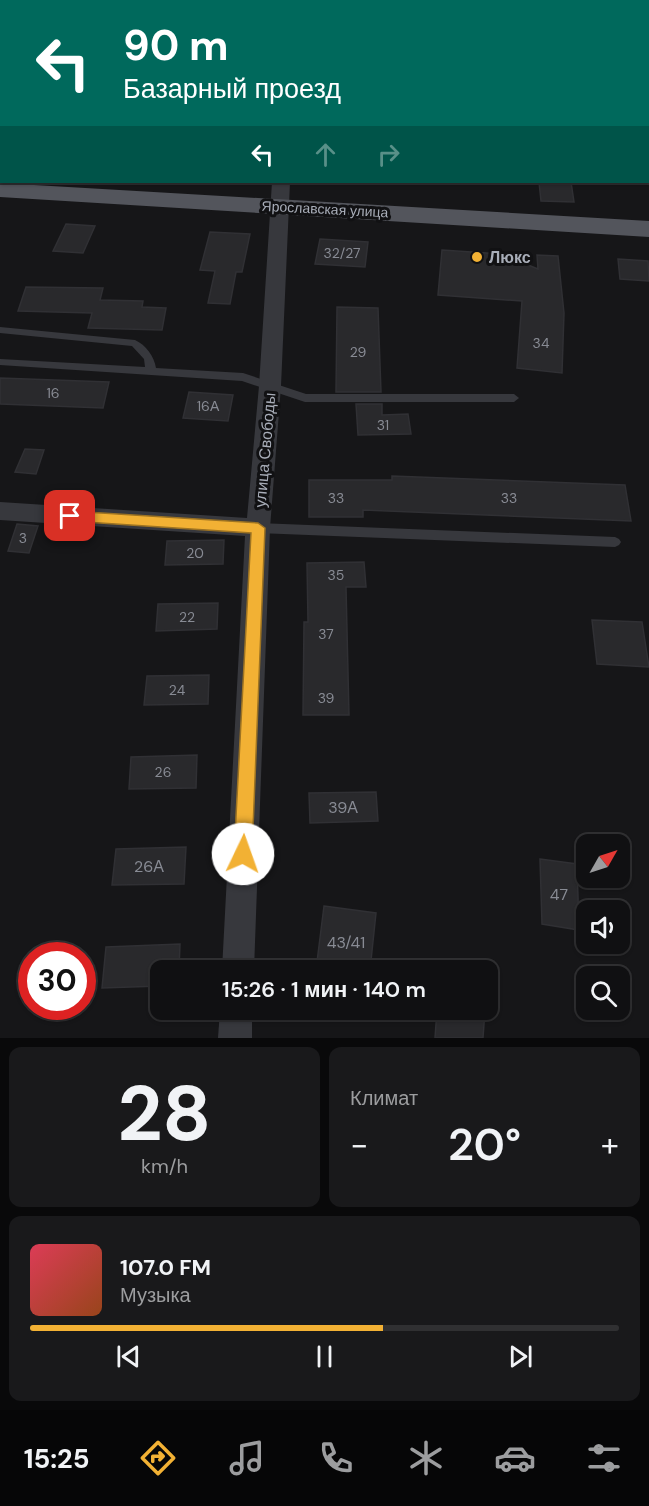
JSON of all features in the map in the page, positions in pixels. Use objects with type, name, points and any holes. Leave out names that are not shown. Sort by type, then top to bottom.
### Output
[{"type":"main road","name":"Ярославская улица","points":[[16,188],[281,194],[649,229]]},
{"type":"street","name":"улица Свободы","points":[[238,960],[258,528],[270,386],[281,194]]},
{"type":"street","points":[[0,512],[258,528]]},
{"type":"street","points":[[235,1038],[236,1020]]},
{"type":"lane","points":[[0,330],[135,343],[149,358],[150,370]]},
{"type":"lane","points":[[0,362],[243,377],[305,398],[514,398]]},
{"type":"lane","points":[[258,528],[615,542]]},
{"type":"building","points":[[539,183],[571,183],[574,202],[541,201]]},
{"type":"building","points":[[66,224],[95,226],[83,253],[53,251]]},
{"type":"building","points":[[210,232],[250,234],[242,272],[236,272],[230,304],[208,303],[215,271],[200,270]]},
{"type":"building","points":[[320,239],[368,242],[365,267],[315,264]]},
{"type":"building","points":[[442,250],[501,254],[538,269],[537,255],[558,256],[564,313],[562,373],[517,368],[522,301],[438,295]]},
{"type":"building","points":[[618,259],[648,261],[649,281],[620,279]]},
{"type":"building","points":[[26,287],[103,288],[100,300],[143,301],[142,307],[166,308],[162,330],[88,328],[92,313],[18,311]]},
{"type":"building","points":[[337,307],[378,308],[381,392],[336,392]]},
{"type":"building","points":[[0,378],[109,382],[103,408],[0,404]]},
{"type":"building","points":[[189,392],[233,395],[228,421],[183,418]]},
{"type":"building","points":[[356,404],[382,404],[382,415],[408,414],[411,434],[358,435]]},
{"type":"building","points":[[25,449],[44,450],[36,474],[15,472]]},
{"type":"building","points":[[392,476],[625,485],[631,521],[363,510],[363,517],[309,517],[309,480],[392,480]]},
{"type":"building","points":[[17,524],[38,526],[29,553],[8,551]]},
{"type":"building","points":[[224,540],[223,564],[165,565],[167,541]]},
{"type":"building","points":[[364,562],[366,587],[346,587],[349,715],[303,715],[304,622],[308,622],[307,563]]},
{"type":"building","points":[[218,603],[217,629],[156,631],[158,604]]},
{"type":"building","points":[[592,620],[642,622],[649,667],[597,664]]},
{"type":"building","points":[[209,675],[208,704],[144,705],[147,676]]},
{"type":"building","points":[[197,755],[196,788],[129,789],[131,757]]},
{"type":"building","points":[[376,792],[378,821],[310,823],[309,793]]},
{"type":"building","points":[[186,847],[184,884],[112,885],[116,849]]},
{"type":"building","points":[[540,859],[576,864],[578,900],[576,900],[576,930],[542,924]]},
{"type":"building","points":[[324,906],[376,913],[371,960],[317,960]]},
{"type":"building","points":[[180,944],[179,960],[150,960],[150,986],[102,988],[106,947]]},
{"type":"building","points":[[436,1020],[484,1020],[483,1038],[435,1038]]},
{"type":"place","name":"Люкс","points":[[477,257]]},
{"type":"route","points":[[70,516],[258,528],[243,854]]}]
